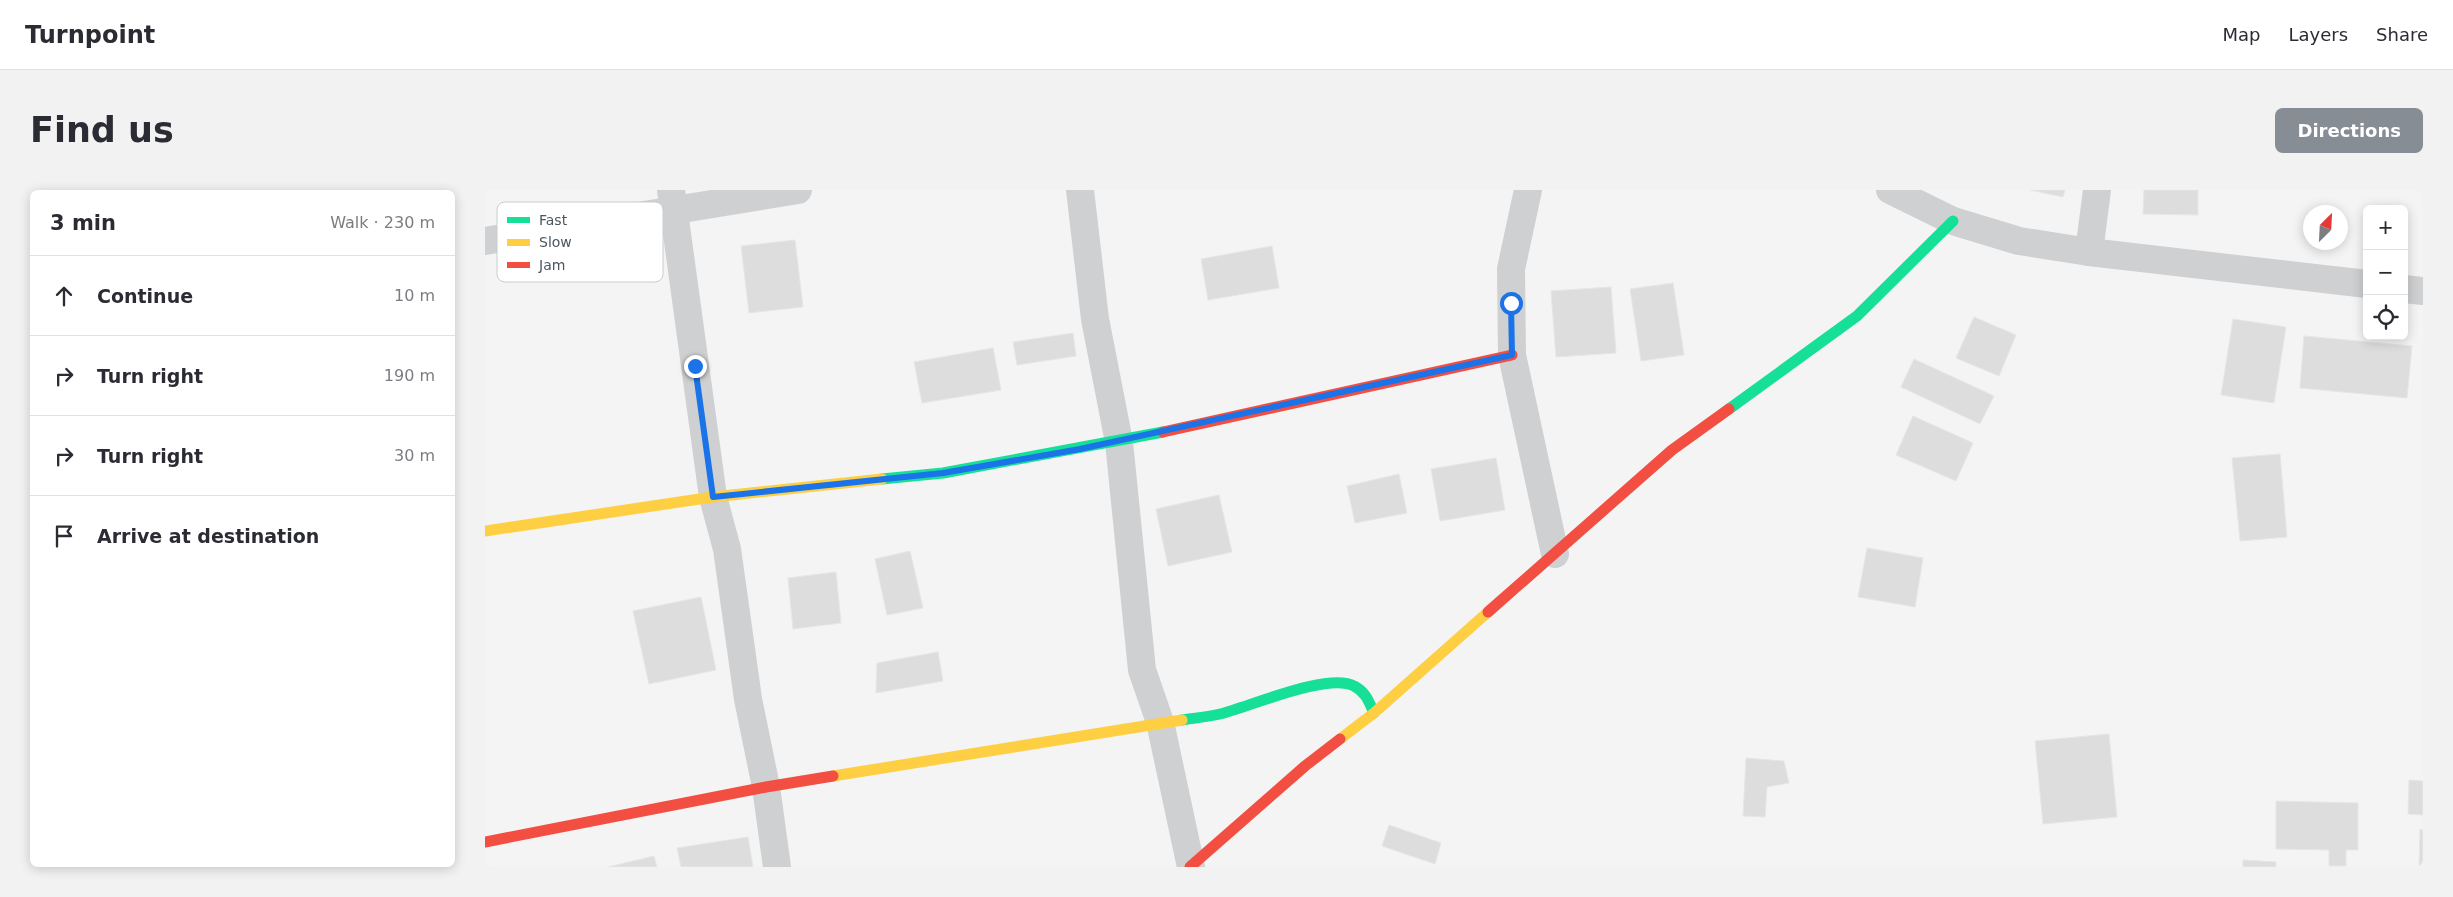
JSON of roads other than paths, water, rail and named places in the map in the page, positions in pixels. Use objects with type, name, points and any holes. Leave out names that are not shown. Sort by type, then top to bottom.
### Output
[{"type":"street","points":[[777,867],[766,787],[748,699],[727,549],[713,497],[673,200],[798,190]]},
{"type":"street","points":[[1080,190],[1095,319],[1119,442],[1142,670],[1160,722],[1190,867],[1305,766],[1375,713],[1672,450],[1857,316],[1953,221]]},
{"type":"street","points":[[1528,190],[1511,268],[1512,355],[1555,554]]},
{"type":"street","points":[[1890,190],[1953,221],[2019,241],[2089,252],[2363,284]]},
{"type":"street","points":[[2089,252],[2097,190]]},
{"type":"street","points":[[2408,289],[2423,291]]},
{"type":"street","points":[[485,531],[713,497],[943,473],[1119,442],[1512,355]]},
{"type":"street","points":[[485,842],[766,787],[1160,722],[1220,714],[1299,689],[1337,682],[1353,685],[1360,690],[1366,695],[1375,713]]}]
